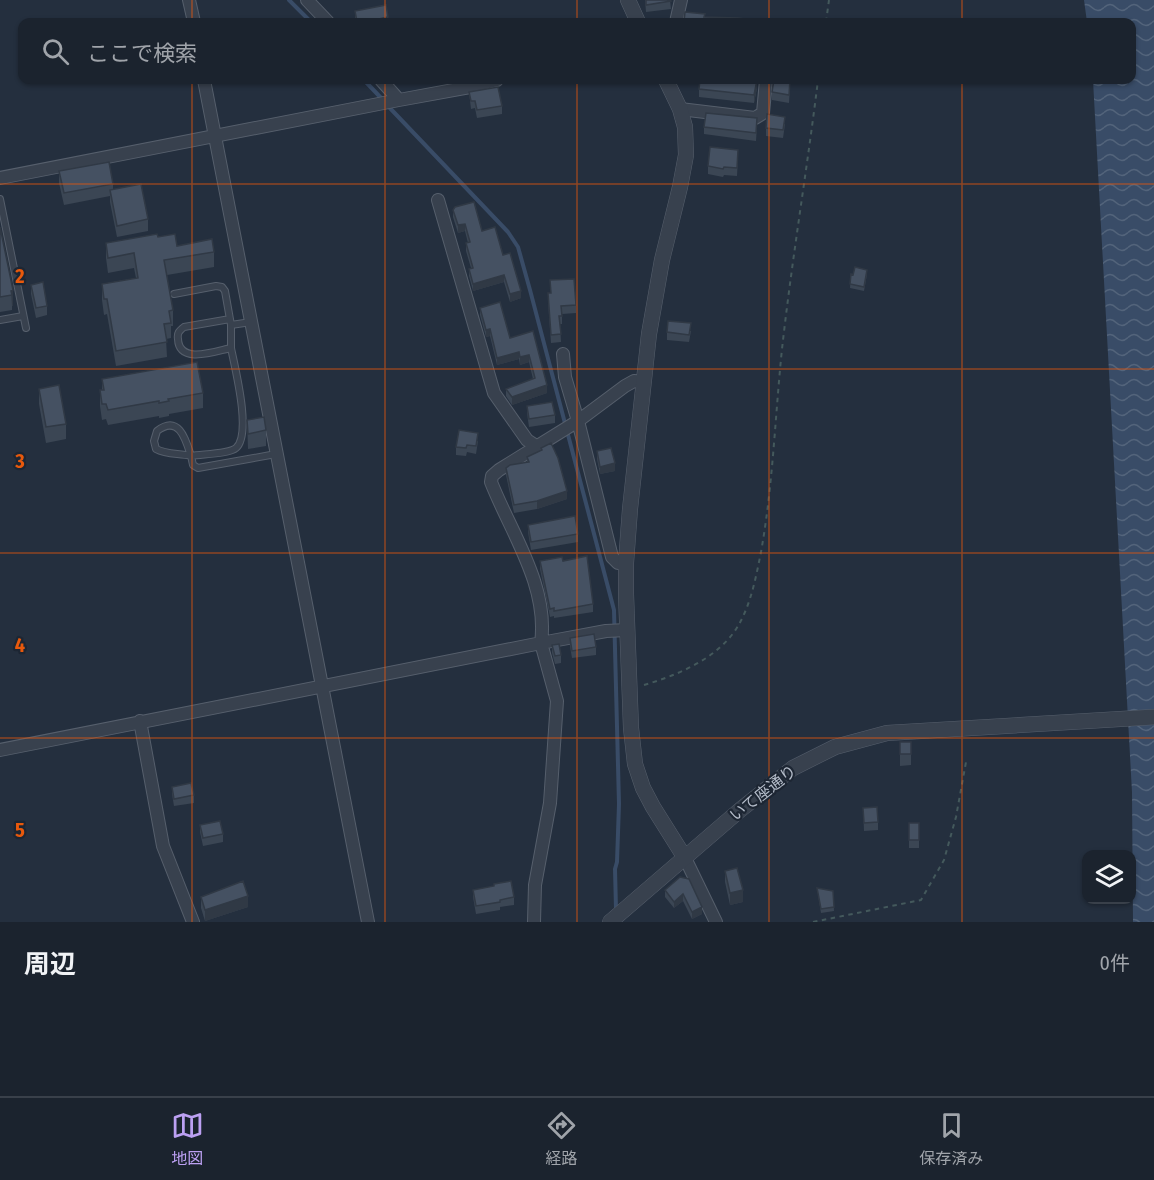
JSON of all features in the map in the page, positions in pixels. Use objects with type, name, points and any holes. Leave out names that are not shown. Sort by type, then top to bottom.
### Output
[{"type":"street","points":[[189,0],[193,18]]},
{"type":"street","points":[[307,0],[324,18]]},
{"type":"street","points":[[628,0],[635,18]]},
{"type":"street","points":[[677,18],[681,0]]},
{"type":"street","points":[[205,84],[368,922]]},
{"type":"street","points":[[383,84],[391,101]]},
{"type":"street","points":[[0,178],[482,84]]},
{"type":"street","points":[[668,84],[680,109],[685,127],[686,154],[662,260],[649,334],[617,631],[630,689],[631,728],[635,764],[640,780],[653,807],[685,858],[716,922]]},
{"type":"street","points":[[680,109],[755,118],[763,113],[766,84]]},
{"type":"street","points":[[438,200],[494,393],[527,440],[536,446]]},
{"type":"street","points":[[563,354],[571,425],[612,557],[618,563],[626,563]]},
{"type":"street","points":[[534,922],[535,885],[550,803],[557,701],[541,643],[542,634],[534,579],[491,482],[492,476],[571,425],[625,386],[634,381],[644,382]]},
{"type":"street","points":[[0,750],[541,643],[617,631]]},
{"type":"street","name":"いて座通り","points":[[610,922],[740,810],[793,768],[827,750],[886,733],[1154,717]]},
{"type":"street","points":[[141,721],[163,846],[193,922]]},
{"type":"lane","points":[[0,199],[26,328]]},
{"type":"lane","points":[[174,294],[216,286],[222,287],[225,291],[231,348],[243,420],[241,441],[235,449],[191,456],[162,453],[156,449],[154,441],[157,431],[169,426],[177,427],[183,433],[191,456],[193,465],[205,468],[277,453]]},
{"type":"lane","points":[[0,320],[23,316]]},
{"type":"lane","points":[[231,348],[190,355],[180,349],[177,337],[179,330],[184,327],[251,322]]},
{"type":"path","points":[[827,18],[829,0]]},
{"type":"path","points":[[630,689],[682,670],[707,657],[738,627],[750,597],[764,534],[773,468],[782,351],[817,84]]},
{"type":"path","points":[[813,922],[921,900],[944,860],[956,817],[966,762]]},
{"type":"water","points":[[1084,0],[1154,0],[1154,922],[1133,922],[1133,904],[1136,904],[1136,850],[1132,850],[1132,792],[1093,84],[1136,84],[1136,18],[1086,18]]},
{"type":"building","points":[[646,0],[670,0],[671,1],[646,5]]},
{"type":"building","points":[[386,5],[388,17],[356,18],[355,11]]},
{"type":"building","points":[[685,12],[705,14],[704,17],[738,18],[684,18]]},
{"type":"building","points":[[700,84],[756,84],[754,95],[699,89]]},
{"type":"building","points":[[773,84],[790,84],[789,95],[772,92]]},
{"type":"building","points":[[498,87],[502,106],[477,110],[475,101],[471,101],[469,92]]},
{"type":"building","points":[[706,113],[757,118],[756,133],[704,127]]},
{"type":"building","points":[[767,114],[785,117],[783,130],[766,128]]},
{"type":"building","points":[[710,147],[738,150],[737,168],[724,167],[723,169],[708,166]]},
{"type":"building","points":[[109,162],[113,184],[64,193],[59,171]]},
{"type":"building","points":[[141,184],[148,219],[117,226],[110,190]]},
{"type":"building","points":[[474,202],[482,231],[495,227],[503,255],[510,253],[521,291],[510,294],[504,275],[473,284],[469,269],[473,268],[466,243],[470,242],[465,224],[458,225],[453,210],[455,207]]},
{"type":"building","points":[[0,227],[13,290],[12,295],[0,297]]},
{"type":"building","points":[[157,234],[158,237],[175,234],[177,246],[212,239],[214,252],[164,260],[173,310],[169,311],[171,323],[164,324],[167,342],[116,351],[107,299],[104,299],[102,284],[138,278],[134,253],[108,258],[106,243]]},
{"type":"building","points":[[855,267],[867,270],[864,287],[850,284],[851,274],[853,275]]},
{"type":"building","points":[[574,279],[576,305],[561,306],[562,316],[559,316],[561,334],[551,335],[548,293],[551,293],[550,280]]},
{"type":"building","points":[[43,282],[47,306],[36,308],[31,285]]},
{"type":"building","points":[[500,302],[510,338],[533,331],[547,385],[512,397],[506,389],[535,378],[529,355],[520,357],[519,352],[497,358],[490,329],[486,330],[480,308]]},
{"type":"building","points":[[668,321],[691,323],[689,335],[667,332]]},
{"type":"building","points":[[197,362],[203,393],[168,399],[169,401],[159,403],[159,401],[108,410],[106,404],[102,404],[100,390],[104,390],[102,379]]},
{"type":"building","points":[[59,385],[66,424],[46,427],[39,389]]},
{"type":"building","points":[[552,402],[555,415],[529,419],[527,406]]},
{"type":"building","points":[[264,417],[266,430],[248,434],[247,420]]},
{"type":"building","points":[[459,430],[478,433],[476,446],[456,447]]},
{"type":"building","points":[[551,443],[558,458],[567,491],[537,501],[514,505],[506,468],[510,465],[529,462],[527,457]]},
{"type":"building","points":[[611,448],[615,463],[600,467],[597,451]]},
{"type":"building","points":[[575,516],[578,534],[531,542],[528,525]]},
{"type":"building","points":[[587,556],[593,604],[554,611],[554,608],[550,609],[540,561],[562,557],[563,561]]},
{"type":"building","points":[[594,634],[596,647],[572,651],[570,638]]},
{"type":"building","points":[[559,644],[561,655],[555,656],[552,645]]},
{"type":"building","points":[[900,742],[911,742],[911,754],[900,754]]},
{"type":"building","points":[[191,783],[194,795],[174,799],[172,787]]},
{"type":"building","points":[[877,807],[878,822],[864,823],[863,808]]},
{"type":"building","points":[[220,821],[223,834],[203,838],[200,825]]},
{"type":"building","points":[[909,823],[919,823],[919,840],[909,840]]},
{"type":"building","points":[[737,868],[743,890],[730,893],[725,871]]},
{"type":"building","points":[[680,877],[689,879],[702,907],[692,912],[683,894],[674,902],[665,890]]},
{"type":"building","points":[[243,881],[248,896],[205,910],[201,897]]},
{"type":"building","points":[[511,881],[514,897],[476,906],[473,890]]},
{"type":"building","points":[[817,888],[833,891],[834,907],[821,909]]},
{"type":"waterway","points":[[289,0],[307,18]]},
{"type":"waterway","points":[[368,84],[382,99]]},
{"type":"waterway","points":[[387,105],[508,232],[518,247],[614,610],[619,804],[615,869],[616,909]]}]
